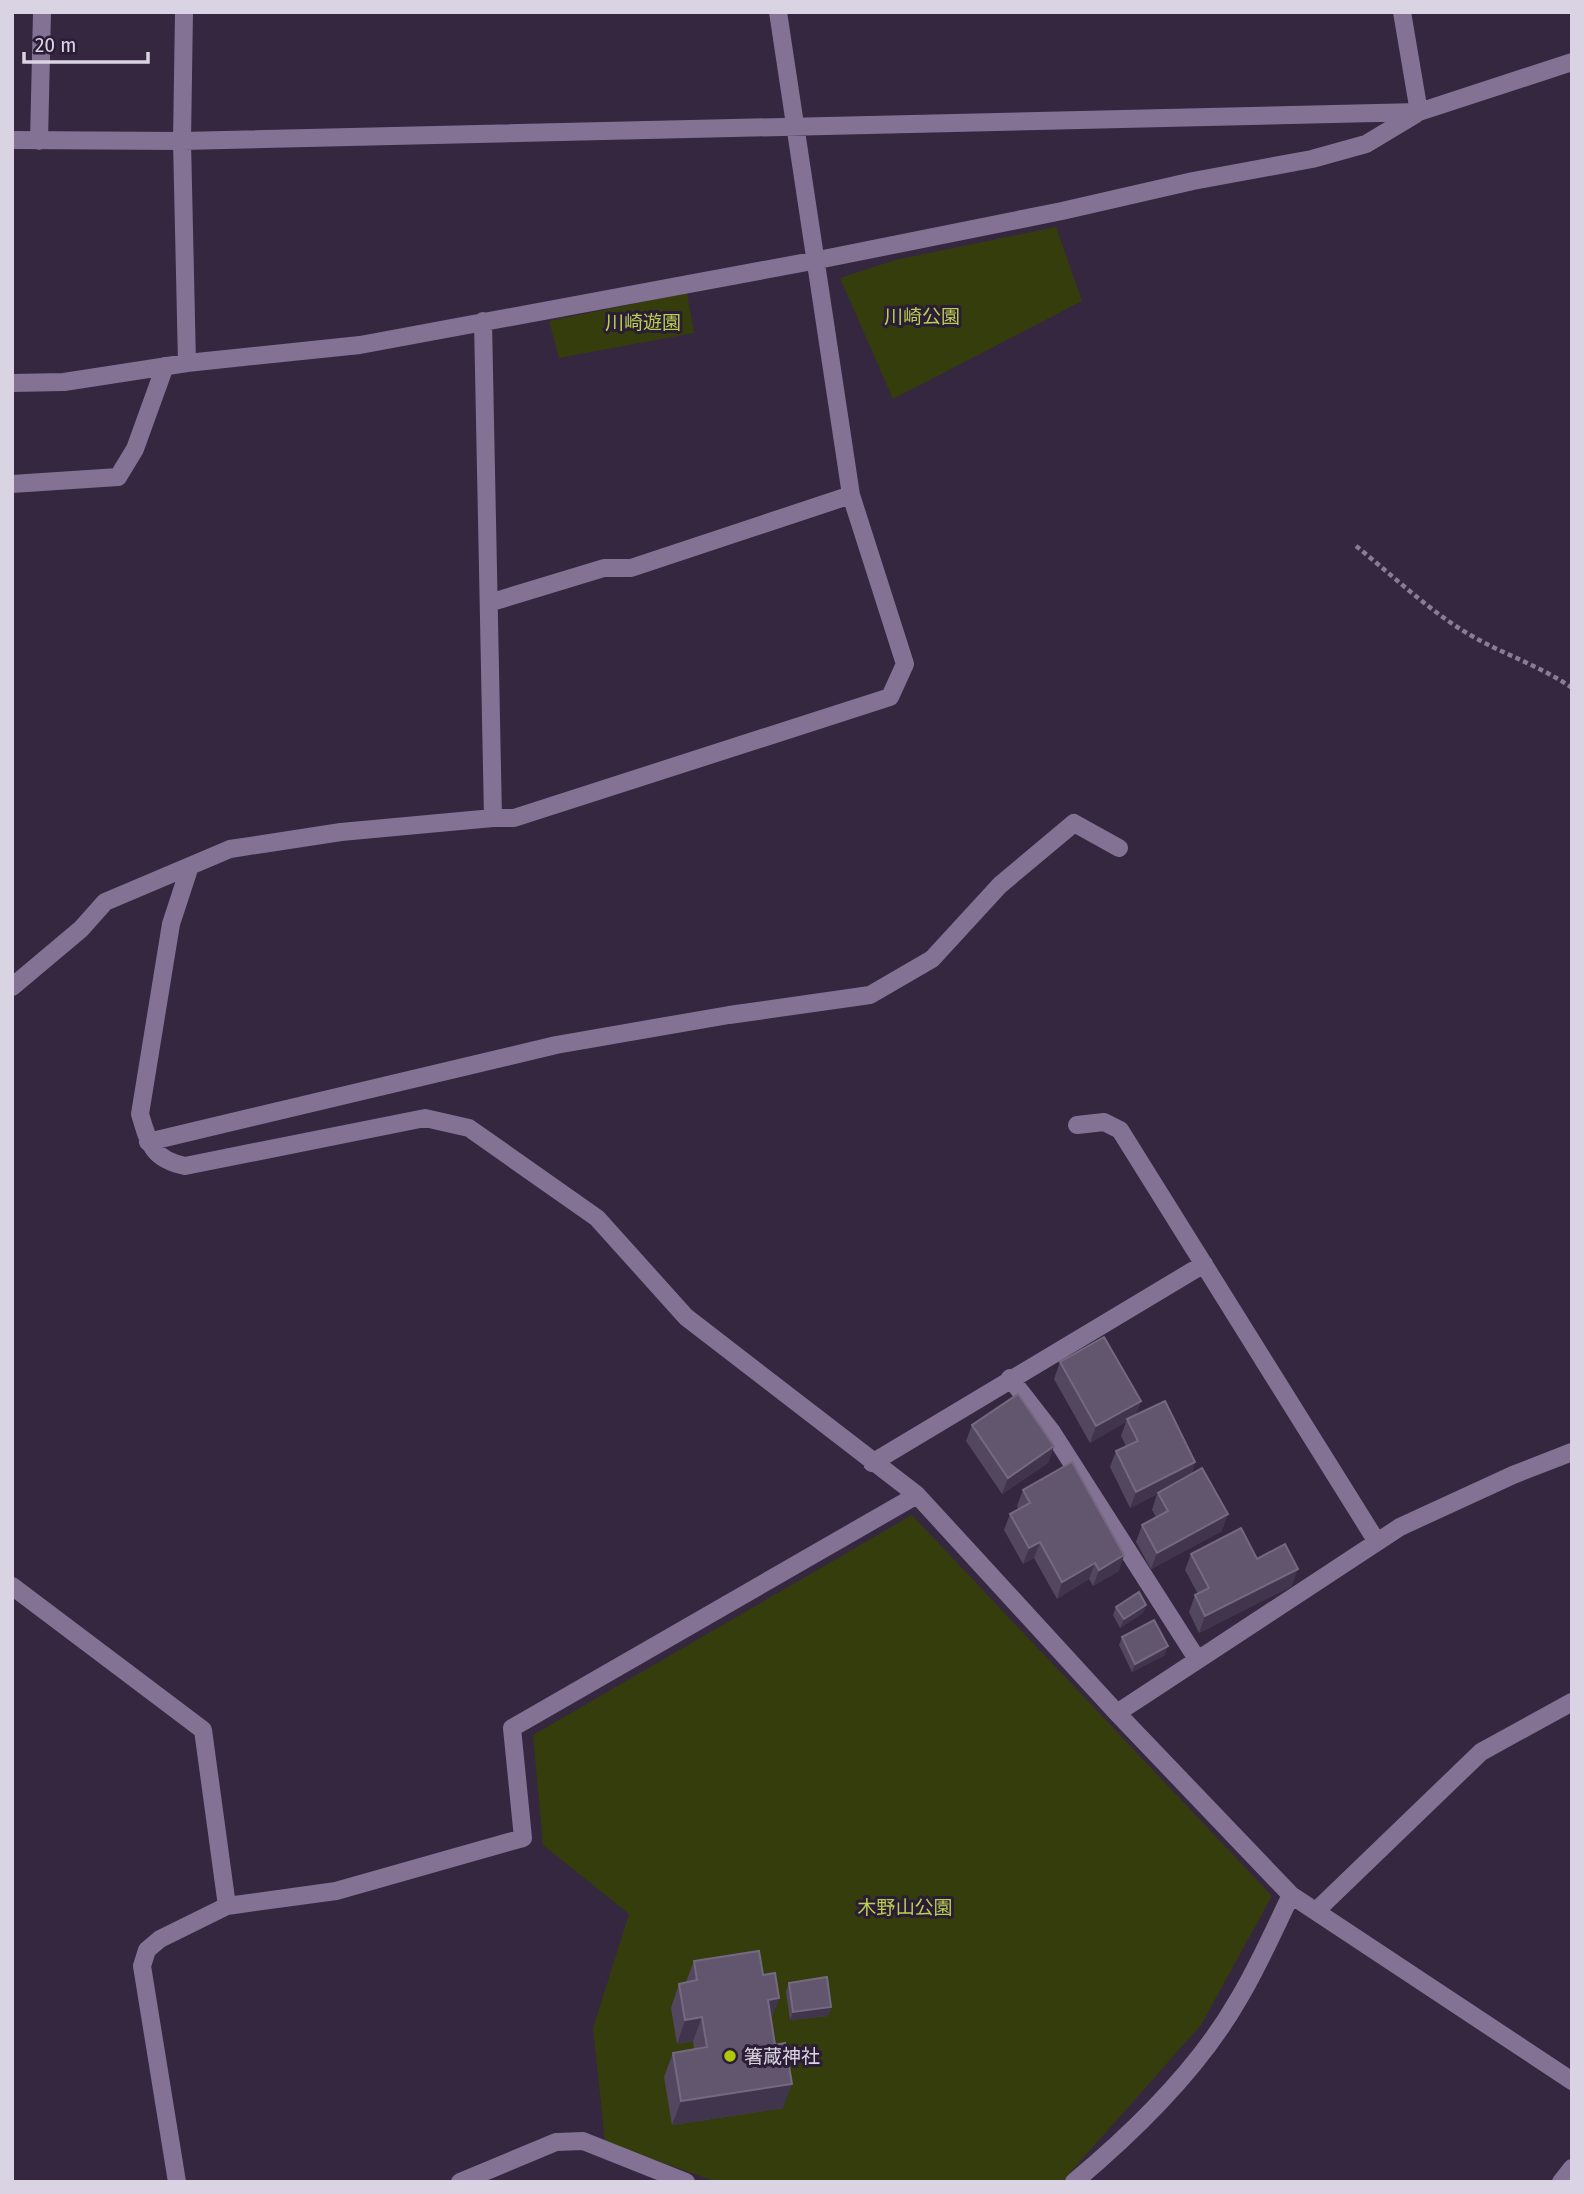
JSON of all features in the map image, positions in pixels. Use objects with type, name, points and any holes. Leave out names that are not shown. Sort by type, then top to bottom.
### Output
[{"type":"street","points":[[39,141],[42,12]]},
{"type":"street","points":[[184,12],[183,141],[187,363]]},
{"type":"street","points":[[12,988],[81,929],[105,902],[230,849],[341,832],[514,818],[890,696],[905,664],[851,495],[818,260],[778,12]]},
{"type":"street","points":[[1402,12],[1419,112]]},
{"type":"street","points":[[12,383],[64,382],[187,363],[360,345],[818,260],[1062,211],[1193,181],[1312,159],[1366,144],[1419,112],[1572,62]]},
{"type":"street","points":[[12,140],[183,141],[1419,112]]},
{"type":"street","points":[[483,321],[493,818]]},
{"type":"street","points":[[12,484],[118,477],[135,449],[165,366]]},
{"type":"street","points":[[489,603],[604,568],[631,568],[851,495]]},
{"type":"street","points":[[148,1142],[556,1045],[729,1015],[870,995],[932,959],[1000,885],[1074,823],[1119,848]]},
{"type":"street","points":[[190,866],[171,924],[140,1114],[148,1142],[164,1162],[185,1166],[425,1118],[469,1128],[597,1218],[686,1317],[917,1495],[1117,1713],[1291,1895],[1427,1988],[1572,2081]]},
{"type":"street","points":[[1077,1125],[1104,1122],[1121,1130],[1377,1542]]},
{"type":"street","points":[[872,1462],[1204,1265]]},
{"type":"street","points":[[1010,1378],[1052,1432],[1197,1659]]},
{"type":"street","points":[[1117,1713],[1400,1527],[1572,1452]]},
{"type":"street","points":[[177,2182],[142,1966],[147,1950],[160,1939],[227,1906],[336,1891],[523,1838],[512,1728],[917,1495]]},
{"type":"street","points":[[12,1586],[203,1730],[227,1906]]},
{"type":"street","points":[[1317,1911],[1481,1752],[1572,1702]]},
{"type":"street","points":[[1074,2182],[1120,2144],[1190,2067],[1238,2002],[1291,1895]]},
{"type":"street","points":[[460,2182],[556,2142],[583,2141],[686,2182]]},
{"type":"street","points":[[1561,2182],[1572,2168]]},
{"type":"path","points":[[1356,546],[1460,629],[1506,656],[1547,670],[1572,688]]},
{"type":"green space","name":"川崎公園","points":[[1056,227],[1082,301],[893,399],[840,278],[895,260]]},
{"type":"green space","name":"川崎遊園","points":[[687,293],[694,333],[559,358],[549,321]]},
{"type":"green space","name":"木野山公園","points":[[912,1515],[1272,1896],[1201,2025],[1062,2182],[717,2182],[605,2142],[593,2028],[629,1914],[543,1845],[533,1735]]},
{"type":"building","points":[[1104,1337],[1141,1401],[1096,1426],[1060,1362]]},
{"type":"building","points":[[1018,1394],[1054,1446],[1008,1478],[972,1425]]},
{"type":"building","points":[[1165,1401],[1195,1462],[1136,1492],[1116,1451],[1138,1441],[1127,1419]]},
{"type":"building","points":[[1072,1462],[1124,1555],[1099,1570],[1095,1563],[1062,1582],[1040,1542],[1029,1548],[1010,1514],[1030,1503],[1023,1490]]},
{"type":"building","points":[[1202,1468],[1228,1514],[1157,1553],[1142,1525],[1168,1511],[1158,1493]]},
{"type":"building","points":[[1241,1528],[1257,1559],[1285,1544],[1298,1569],[1205,1616],[1195,1595],[1209,1588],[1191,1554]]},
{"type":"building","points":[[1139,1592],[1146,1605],[1124,1619],[1116,1607]]},
{"type":"building","points":[[1154,1620],[1168,1646],[1135,1664],[1122,1637]]},
{"type":"building","name":"箸蔵神社","points":[[759,1951],[763,1975],[775,1973],[779,1998],[768,2000],[775,2045],[785,2043],[792,2084],[681,2101],[673,2053],[707,2047],[702,2017],[685,2020],[679,1984],[697,1980],[694,1961]]},
{"type":"building","points":[[827,1977],[831,2007],[793,2012],[789,1983]]},
{"type":"place","name":"箸蔵神社","points":[[730,2056]]}]
